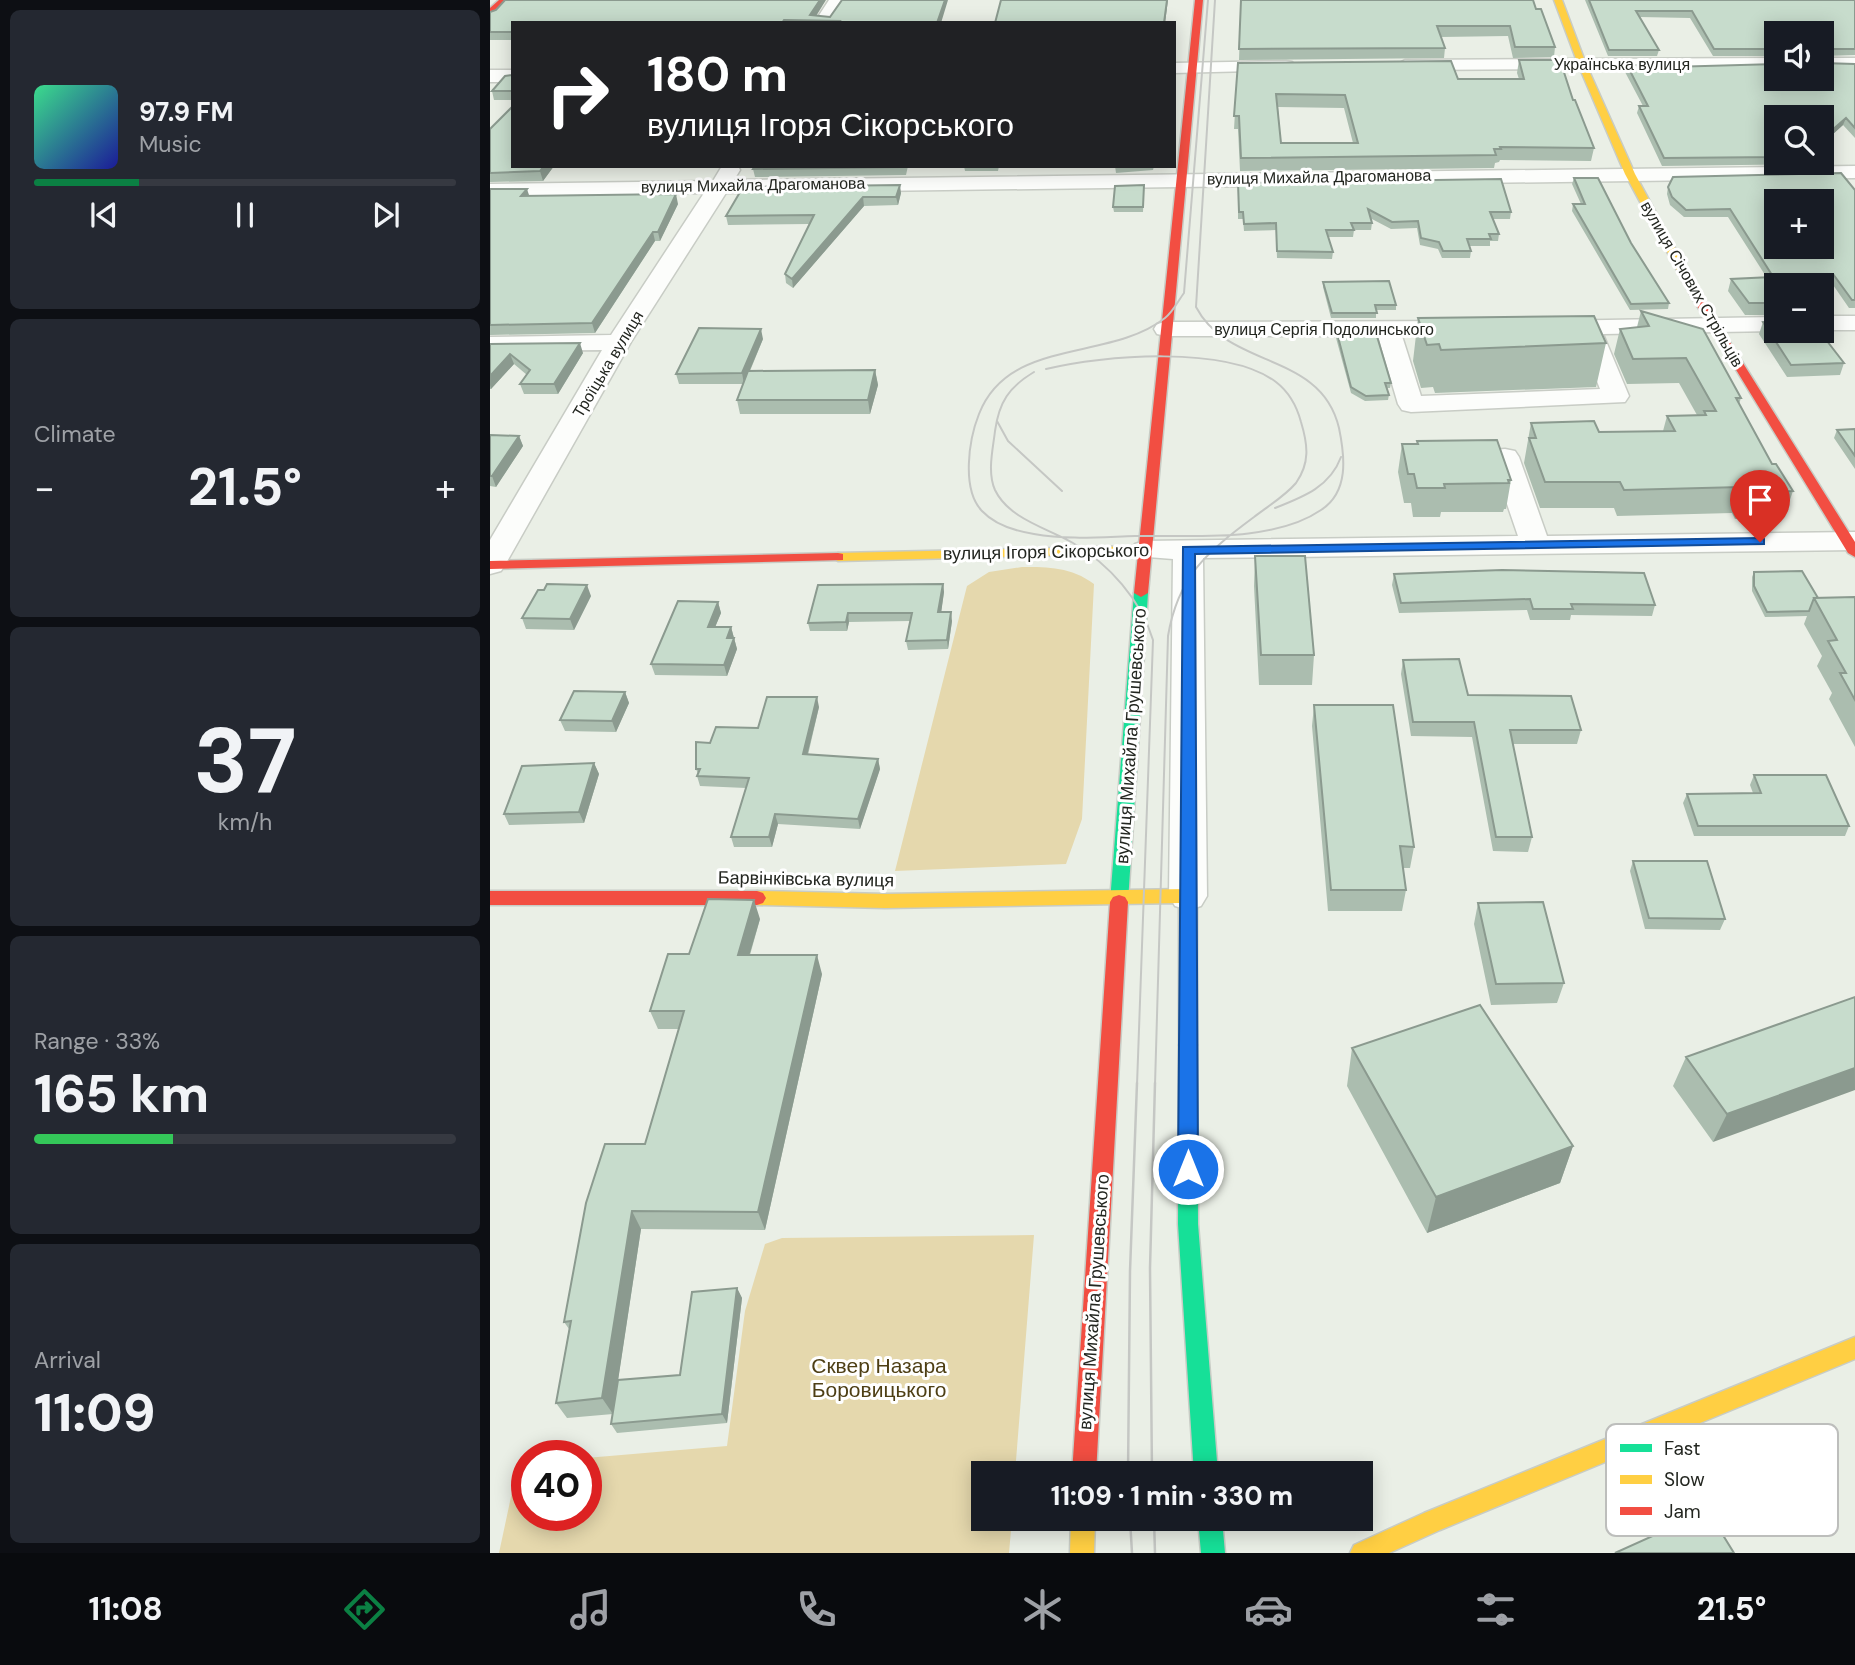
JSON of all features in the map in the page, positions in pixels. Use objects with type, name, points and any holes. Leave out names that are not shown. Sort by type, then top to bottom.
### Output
[{"type":"main road","points":[[490,12],[503,0]]},
{"type":"main road","name":"вулиця Михайла Грушевського","points":[[1085,1461],[1127,768],[1181,179],[1183,68],[1199,0]]},
{"type":"main road","name":"вулиця Січових Стрільців","points":[[1558,0],[1581,64],[1630,174],[1713,326],[1853,545]]},
{"type":"main road","name":"вулиця Ігоря Сікорського","points":[[490,565],[1145,550]]},
{"type":"main road","name":"Барвінківська вулиця","points":[[490,898],[697,896],[885,901],[1188,896]]},
{"type":"main road","points":[[1188,896],[1188,1224],[1205,1461]]},
{"type":"main road","points":[[1669,1424],[1855,1348]]},
{"type":"main road","points":[[1362,1553],[1432,1521],[1606,1450]]},
{"type":"main road","points":[[1082,1553],[1083,1531]]},
{"type":"main road","points":[[1211,1531],[1213,1553]]},
{"type":"street","points":[[823,21],[837,0]]},
{"type":"street","name":"Українська вулиця","points":[[1381,65],[1764,63]]},
{"type":"street","points":[[1834,63],[1855,63]]},
{"type":"street","points":[[1183,68],[1305,66]]},
{"type":"street","points":[[490,76],[511,76]]},
{"type":"street","name":"вулиця Михайла Драгоманова","points":[[490,190],[726,176],[1181,179],[1855,172]]},
{"type":"street","name":"Троїцька вулиця","points":[[490,565],[619,342],[726,176]]},
{"type":"street","points":[[1834,324],[1855,323]]},
{"type":"street","points":[[1521,328],[1764,324]]},
{"type":"street","points":[[1388,329],[1411,404],[1616,396],[1588,327]]},
{"type":"street","name":"вулиця Сергія Подолинського","points":[[1166,329],[1481,328]]},
{"type":"street","points":[[490,344],[619,342]]},
{"type":"street","points":[[1436,459],[1505,457],[1535,544]]},
{"type":"street","name":"вулиця Ігоря Сікорського","points":[[1145,550],[1535,544],[1853,545]]},
{"type":"street","points":[[1188,550],[1188,896]]},
{"type":"green space","points":[[1022,567],[1068,571],[1094,584],[1082,819],[1066,864],[895,871],[967,586],[989,572]]},
{"type":"green space","name":"Сквер Назара Боровицького","points":[[1034,1235],[1016,1461],[971,1461],[971,1531],[1011,1531],[1009,1553],[499,1553],[511,1497],[511,1531],[602,1531],[602,1457],[727,1446],[745,1311],[765,1244],[782,1238]]},
{"type":"building","points":[[505,0],[820,0],[810,15],[830,17],[842,0],[945,0],[938,21],[511,21],[511,32],[490,32],[490,12],[496,10]]},
{"type":"building","points":[[1001,0],[1167,0],[1164,21],[996,21]]},
{"type":"building","points":[[1241,0],[1533,0],[1536,9],[1541,9],[1555,47],[1515,47],[1510,26],[1437,26],[1445,48],[1239,49]]},
{"type":"building","points":[[1589,0],[1855,0],[1855,49],[1834,49],[1834,21],[1764,21],[1764,49],[1714,49],[1692,11],[1636,11],[1659,50],[1609,50]]},
{"type":"building","points":[[1519,60],[1560,60],[1573,100],[1594,148],[1500,147],[1501,149],[1494,149],[1496,155],[1241,158],[1239,116],[1234,116],[1238,63],[1451,61],[1458,79],[1524,79]],"holes":[[[1276,94],[1345,95],[1358,143],[1281,143]]]},
{"type":"building","points":[[1834,63],[1855,64],[1855,128],[1846,118],[1834,128],[1834,105],[1764,105],[1764,157],[1664,158],[1639,106],[1648,106],[1627,65],[1669,67],[1764,64],[1764,91],[1834,91]]},
{"type":"building","points":[[511,75],[511,91],[492,91],[505,76]]},
{"type":"building","points":[[511,108],[511,168],[542,168],[540,171],[490,173],[490,129]]},
{"type":"building","points":[[754,168],[829,168],[753,169]]},
{"type":"building","points":[[1841,173],[1855,190],[1855,300],[1852,300],[1834,273],[1771,273],[1730,209],[1686,210],[1672,197],[1668,187],[1673,177]]},
{"type":"building","points":[[1574,178],[1598,178],[1631,243],[1669,303],[1631,304],[1573,204],[1585,204]]},
{"type":"building","points":[[1501,179],[1511,212],[1490,212],[1499,234],[1489,234],[1491,239],[1467,239],[1471,251],[1443,251],[1439,242],[1421,238],[1418,221],[1392,222],[1368,209],[1372,223],[1351,223],[1354,230],[1326,230],[1333,252],[1277,251],[1276,223],[1244,224],[1243,212],[1239,212],[1238,183]]},
{"type":"building","points":[[900,185],[896,197],[863,197],[792,279],[785,274],[814,215],[726,216],[743,187]]},
{"type":"building","points":[[1144,185],[1143,207],[1113,207],[1115,186]]},
{"type":"building","points":[[490,189],[527,189],[521,196],[676,194],[658,232],[653,232],[592,323],[490,325]]},
{"type":"building","points":[[1764,277],[1764,303],[1749,303],[1731,279]]},
{"type":"building","points":[[1389,281],[1396,305],[1375,305],[1377,313],[1332,313],[1323,282]]},
{"type":"building","points":[[1641,311],[1703,329],[1741,398],[1736,398],[1772,464],[1776,464],[1793,491],[1744,493],[1741,487],[1624,490],[1620,482],[1545,482],[1529,438],[1536,438],[1531,423],[1594,421],[1599,432],[1675,431],[1667,416],[1706,415],[1704,411],[1716,411],[1686,358],[1633,359],[1620,329],[1649,326]]},
{"type":"building","points":[[1594,316],[1606,343],[1441,350],[1439,344],[1427,345],[1418,318]]},
{"type":"building","points":[[699,328],[761,329],[742,373],[676,374]]},
{"type":"building","points":[[1337,333],[1376,333],[1391,383],[1385,383],[1389,395],[1366,396],[1351,387]]},
{"type":"building","points":[[580,343],[554,384],[520,384],[530,370],[510,354],[490,376],[490,344]]},
{"type":"building","points":[[1777,343],[1829,343],[1844,363],[1791,365]]},
{"type":"building","points":[[875,370],[868,400],[737,400],[748,371]]},
{"type":"building","points":[[1855,429],[1855,456],[1837,430]]},
{"type":"building","points":[[490,435],[519,436],[492,476],[490,476]]},
{"type":"building","points":[[1497,440],[1511,480],[1508,480],[1509,483],[1444,484],[1445,488],[1417,488],[1414,474],[1408,474],[1402,444],[1418,444],[1417,441]]},
{"type":"building","points":[[1255,556],[1305,556],[1314,655],[1261,655]]},
{"type":"building","points":[[1502,570],[1644,573],[1655,605],[1571,604],[1573,609],[1533,609],[1530,599],[1401,603],[1394,574]]},
{"type":"building","points":[[1802,571],[1818,598],[1814,598],[1809,611],[1767,612],[1754,586],[1754,572]]},
{"type":"building","points":[[547,584],[587,585],[570,619],[522,618],[538,590],[544,590]]},
{"type":"building","points":[[943,584],[938,612],[951,612],[947,640],[906,641],[912,613],[848,613],[846,622],[808,623],[818,585]]},
{"type":"building","points":[[1855,597],[1855,700],[1840,673],[1846,673],[1828,641],[1837,640],[1814,598]]},
{"type":"building","points":[[678,601],[718,602],[708,627],[731,627],[727,638],[734,638],[724,665],[651,664]]},
{"type":"building","points":[[1459,659],[1468,695],[1571,696],[1581,730],[1510,730],[1532,837],[1496,837],[1474,722],[1413,722],[1403,660]]},
{"type":"building","points":[[574,691],[625,692],[612,721],[560,720]]},
{"type":"building","points":[[767,697],[817,697],[803,754],[878,759],[858,819],[775,814],[769,837],[731,837],[749,778],[697,776],[700,769],[696,769],[696,742],[710,743],[716,727],[758,728]]},
{"type":"building","points":[[1314,705],[1393,705],[1414,847],[1400,846],[1406,890],[1331,890]]},
{"type":"building","points":[[594,763],[579,812],[504,814],[522,766]]},
{"type":"building","points":[[1754,775],[1826,775],[1849,826],[1698,826],[1687,794],[1761,793]]},
{"type":"building","points":[[1633,861],[1707,861],[1725,919],[1649,918]]},
{"type":"building","points":[[708,899],[754,900],[738,955],[817,955],[758,1212],[632,1211],[602,1398],[556,1403],[571,1321],[564,1322],[586,1203],[605,1144],[645,1144],[684,1011],[650,1011],[668,954],[689,954]]},
{"type":"building","points":[[1543,902],[1564,983],[1496,984],[1478,903]]},
{"type":"building","points":[[1855,997],[1855,1068],[1727,1114],[1686,1057]]},
{"type":"building","points":[[1480,1005],[1573,1146],[1436,1197],[1352,1048]]},
{"type":"building","points":[[737,1288],[722,1414],[611,1424],[618,1380],[680,1375],[692,1292]]},
{"type":"building","points":[[1653,1536],[1723,1536],[1734,1553],[1615,1553]]},
{"type":"tram line","points":[[1061,537],[1006,527],[993,520],[975,502],[969,464],[975,424],[993,390],[1013,373],[1036,361],[1142,332],[1168,316],[1184,293],[1208,0]]},
{"type":"tram line","points":[[1215,0],[1196,307],[1211,327],[1230,342],[1295,372],[1314,385],[1329,403],[1339,428],[1343,462],[1341,484],[1330,502],[1321,510],[1301,521],[1279,528],[1231,535]]},
{"type":"tram line","points":[[1046,369],[1131,357],[1197,358],[1227,362],[1254,370],[1281,386],[1289,395],[1299,416],[1305,438],[1304,468],[1296,483],[1281,497],[1231,535]]},
{"type":"tram line","points":[[997,421],[1007,396],[1018,383],[1034,372]]},
{"type":"tram line","points":[[997,421],[1008,441],[1062,491]]},
{"type":"tram line","points":[[997,421],[991,460],[991,476],[995,490],[1001,500],[1019,516],[1061,537]]},
{"type":"tram line","points":[[1275,508],[1314,490],[1330,476],[1341,457]]},
{"type":"tram line","points":[[1061,537],[1231,535]]},
{"type":"tram line","points":[[1155,1085],[1168,636],[1179,597],[1187,581],[1209,554],[1231,535]]},
{"type":"tram line","points":[[1061,537],[1099,561],[1122,584],[1148,625],[1153,640],[1137,1085]]},
{"type":"tram line","points":[[1128,1461],[1130,1271],[1137,1083]]},
{"type":"tram line","points":[[1152,1461],[1150,1268],[1155,1083]]},
{"type":"tram line","points":[[1131,1531],[1132,1553]]},
{"type":"tram line","points":[[1154,1531],[1155,1553]]},
{"type":"traffic: fast","points":[[1119,902],[1141,593]]},
{"type":"traffic: fast","points":[[1188,1045],[1188,1224],[1205,1461]]},
{"type":"traffic: fast","points":[[1211,1531],[1213,1553]]},
{"type":"traffic: slow","points":[[1558,0],[1582,64],[1630,174],[1696,296]]},
{"type":"traffic: slow","points":[[838,557],[1145,550]]},
{"type":"traffic: slow","points":[[757,898],[885,901],[1188,896],[1188,1045]]},
{"type":"traffic: slow","points":[[1669,1424],[1855,1348]]},
{"type":"traffic: slow","points":[[1362,1553],[1432,1521],[1606,1450]]},
{"type":"traffic: slow","points":[[1082,1553],[1083,1531]]},
{"type":"traffic: jam","points":[[490,12],[503,0]]},
{"type":"traffic: jam","points":[[1141,593],[1199,0]]},
{"type":"traffic: jam","points":[[1696,296],[1855,553]]},
{"type":"traffic: jam","points":[[490,565],[838,557]]},
{"type":"traffic: jam","points":[[490,898],[757,898]]},
{"type":"traffic: jam","points":[[1085,1461],[1119,902]]},
{"type":"route","points":[[1188,1169],[1188,550],[1760,542]]}]
